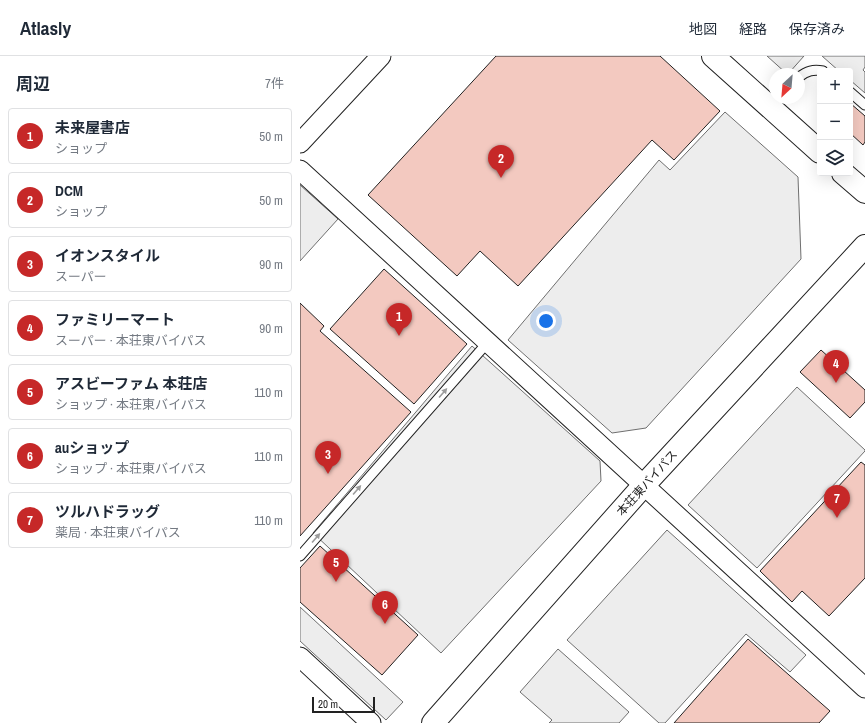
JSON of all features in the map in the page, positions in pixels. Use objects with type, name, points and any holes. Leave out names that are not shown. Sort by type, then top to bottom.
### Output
[{"type":"main road","points":[[721,60],[773,105],[817,149]]},
{"type":"main road","points":[[847,176],[865,192]]},
{"type":"main road","name":"本荘東バイパス","points":[[433,723],[644,485],[865,246]]},
{"type":"street","points":[[300,143],[381,56]]},
{"type":"street","points":[[300,170],[865,688]]},
{"type":"street","points":[[300,657],[371,723]]},
{"type":"lane","points":[[805,73],[817,70]]},
{"type":"lane","points":[[853,95],[865,105]]},
{"type":"lane","points":[[300,556],[488,342]]},
{"type":"shaded area","points":[[767,56],[804,56],[793,68],[780,68]]},
{"type":"shaded area","points":[[822,56],[865,56],[865,67],[863,70],[865,72],[865,93],[853,83],[853,68],[836,68]]},
{"type":"shaded area","points":[[725,112],[798,177],[801,259],[646,428],[612,433],[508,340],[659,160],[670,170]]},
{"type":"shaded area","points":[[300,185],[338,219],[300,261]]},
{"type":"shaded area","points":[[472,346],[600,461],[601,481],[441,653],[313,533]]},
{"type":"shaded area","points":[[797,387],[865,451],[757,568],[688,505]]},
{"type":"shaded area","points":[[667,530],[806,655],[790,672],[746,634],[665,723],[659,723],[567,640]]},
{"type":"shaded area","points":[[300,607],[403,702],[386,720],[300,641]]},
{"type":"shaded area","points":[[558,649],[629,712],[619,723],[549,723],[552,720],[520,692]]},
{"type":"building","points":[[496,56],[660,56],[720,111],[674,160],[652,140],[518,286],[480,251],[457,276],[368,195]]},
{"type":"building","points":[[853,106],[865,116],[865,142],[863,145],[853,136]]},
{"type":"building","points":[[384,269],[467,344],[414,404],[330,329]]},
{"type":"building","points":[[300,303],[324,326],[320,331],[411,412],[300,536]]},
{"type":"building","points":[[821,350],[865,390],[865,402],[850,418],[800,372]]},
{"type":"building","points":[[861,462],[865,465],[865,578],[829,616],[802,591],[792,602],[760,571]]},
{"type":"building","points":[[320,546],[418,635],[382,675],[300,602],[300,568]]},
{"type":"building","points":[[748,639],[830,711],[819,723],[674,723]]},
{"type":"place","name":"DCM","points":[[501,178]]},
{"type":"place","name":"未来屋書店","points":[[399,336]]},
{"type":"place","name":"ファミリーマート","points":[[836,383]]},
{"type":"place","name":"イオンスタイル","points":[[328,474]]},
{"type":"place","name":"ツルハドラッグ","points":[[837,518]]},
{"type":"place","name":"アスビーファム 本荘店","points":[[336,582]]},
{"type":"place","name":"auショップ","points":[[385,624]]}]
